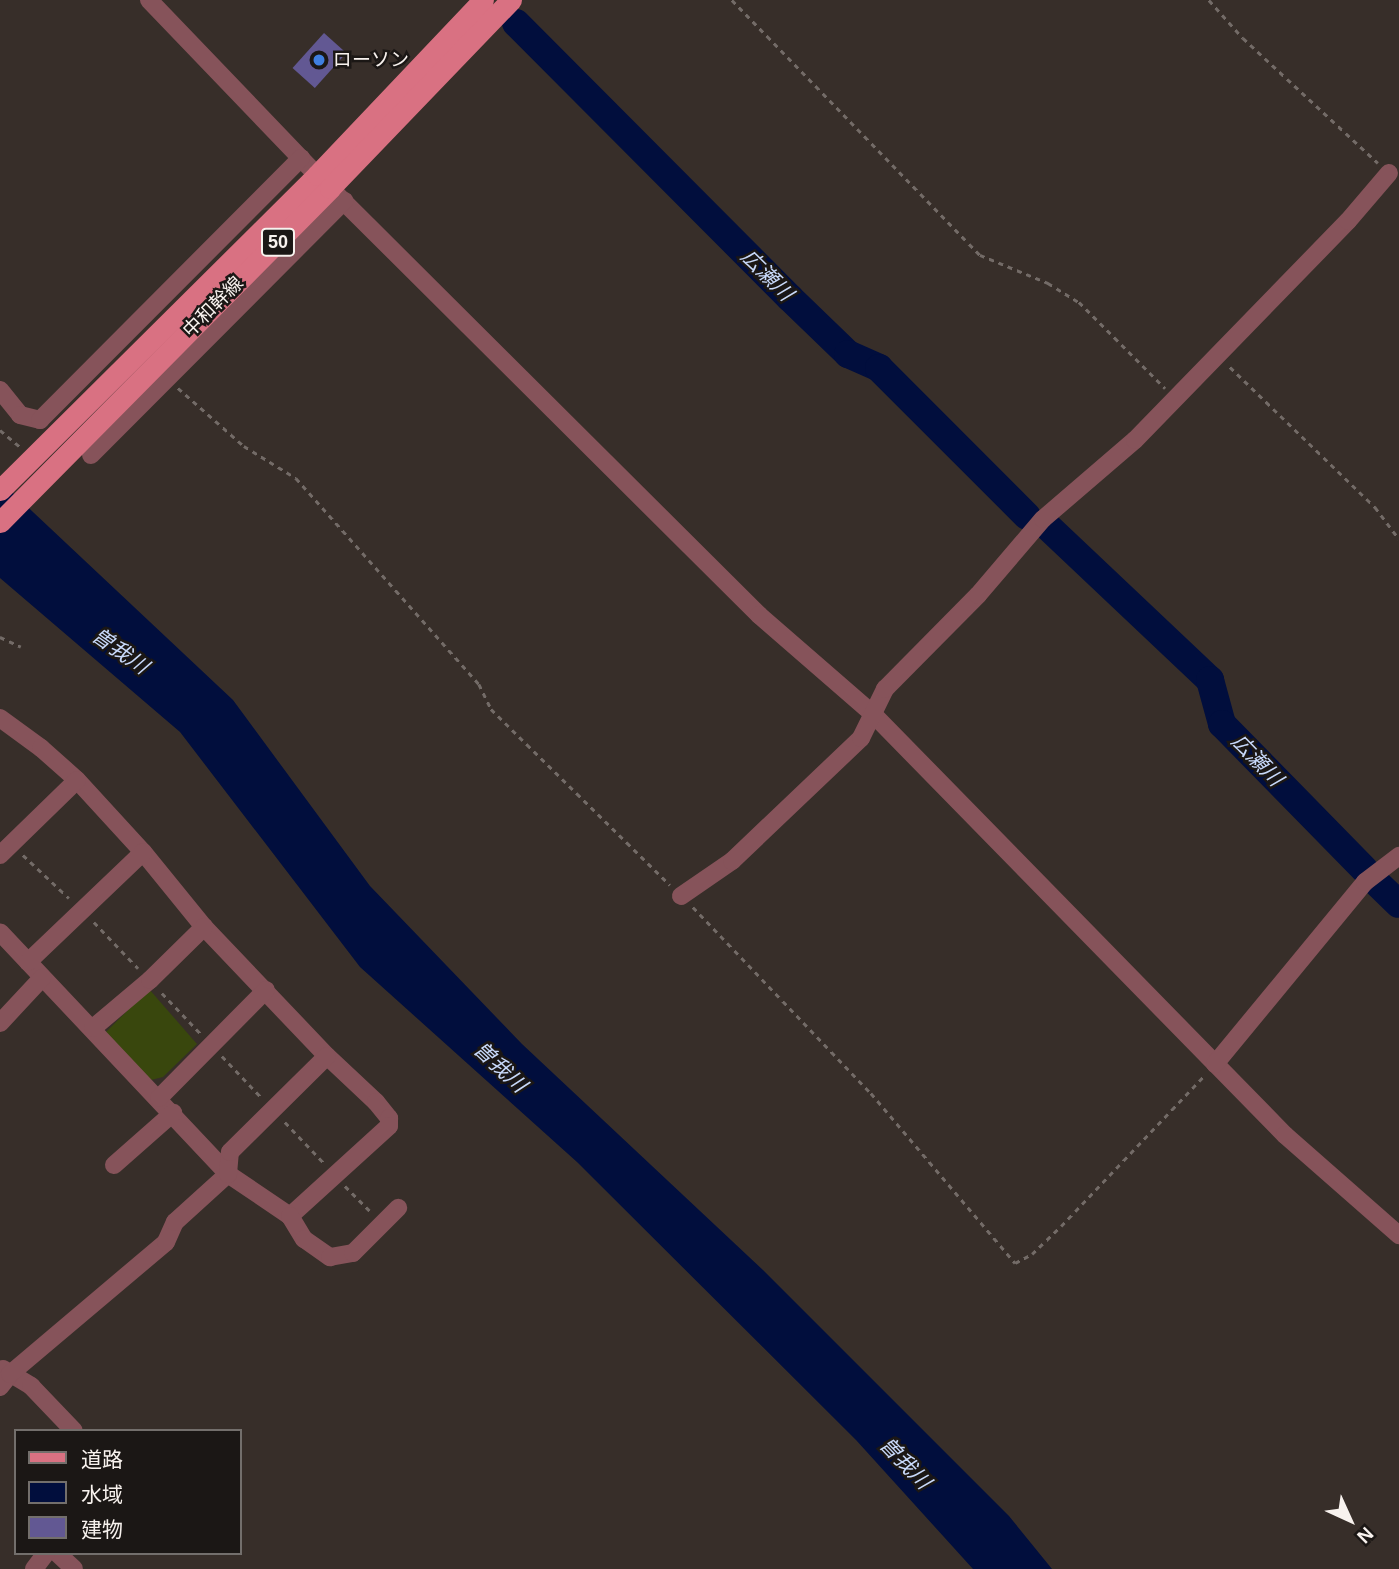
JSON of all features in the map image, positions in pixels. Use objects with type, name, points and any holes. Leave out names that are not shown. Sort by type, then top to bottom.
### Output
[{"type":"main road","name":"中和幹線","points":[[0,491],[330,188],[483,0]]},
{"type":"main road","name":"中和幹線","points":[[0,522],[330,188],[511,0]]},
{"type":"street","points":[[149,0],[330,188],[759,615],[873,714],[1285,1135],[1399,1236]]},
{"type":"street","points":[[0,390],[20,415],[40,420],[301,158]]},
{"type":"street","points":[[681,896],[732,862],[861,738],[885,690],[978,594],[1043,519],[1135,440],[1348,220],[1389,173]]},
{"type":"street","points":[[91,455],[330,188]]},
{"type":"street","points":[[1,721],[41,748],[77,780],[143,852],[204,927],[389,1118],[389,1126],[290,1216]]},
{"type":"street","points":[[6,850],[77,780]]},
{"type":"street","points":[[28,962],[143,852]]},
{"type":"street","points":[[1215,1064],[1365,882],[1399,856]]},
{"type":"street","points":[[93,1028],[150,980],[204,927]]},
{"type":"street","points":[[0,932],[228,1174],[290,1216],[304,1239],[330,1257],[353,1253],[398,1208]]},
{"type":"street","points":[[0,1023],[42,978]]},
{"type":"street","points":[[159,1098],[266,990]]},
{"type":"street","points":[[3,1376],[166,1242],[175,1222],[228,1174],[230,1152],[327,1056]]},
{"type":"street","points":[[114,1165],[173,1113]]},
{"type":"street","points":[[3,1376],[31,1386],[72,1429]]},
{"type":"street","points":[[59,1555],[74,1569]]},
{"type":"path","points":[[732,0],[980,255],[1048,283],[1079,302],[1175,398]]},
{"type":"path","points":[[1209,0],[1243,38],[1389,173]]},
{"type":"path","points":[[1217,355],[1375,507],[1399,539]]},
{"type":"path","points":[[173,384],[244,446],[296,478],[480,684],[491,709],[747,960],[862,1084],[1015,1263],[1032,1254],[1061,1226],[1215,1064]]},
{"type":"path","points":[[0,430],[29,462]]},
{"type":"path","points":[[0,637],[21,647]]},
{"type":"path","points":[[6,850],[82,910],[382,1223]]},
{"type":"green space","points":[[149,989],[197,1044],[163,1077],[147,1081],[103,1035]]},
{"type":"water","name":"曽我川","points":[[0,481],[233,700],[370,886],[522,1044],[764,1271],[1009,1516],[1052,1569],[973,1569],[856,1440],[577,1162],[360,967],[180,732],[0,578]]},
{"type":"building","name":"ローソン","points":[[324,33],[346,53],[315,88],[293,68]]},
{"type":"waterway","name":"広瀬川","points":[[516,23],[848,354],[879,368],[1027,516]]},
{"type":"waterway","name":"広瀬川","points":[[1046,525],[1210,680],[1222,724],[1364,869]]},
{"type":"waterway","name":"広瀬川","points":[[1377,883],[1399,904]]},
{"type":"place","name":"ローソン","points":[[319,60]]}]
